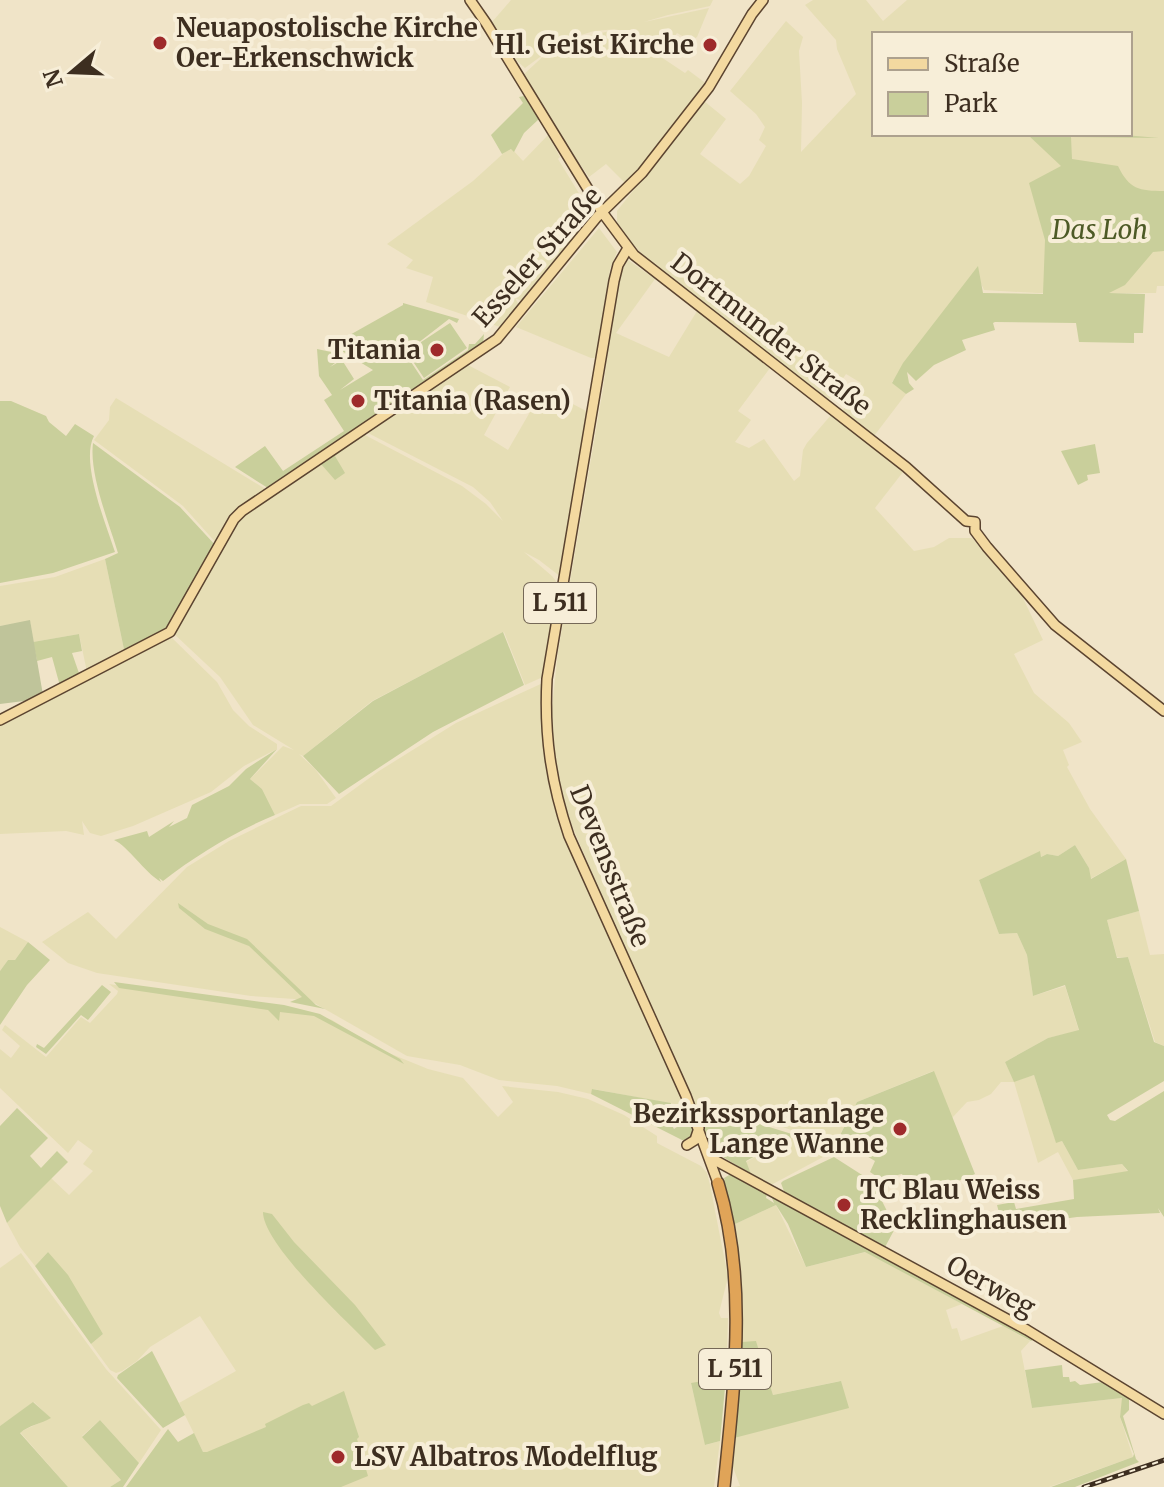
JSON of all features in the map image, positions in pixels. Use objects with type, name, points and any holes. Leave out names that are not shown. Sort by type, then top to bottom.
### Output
[{"type":"highway","name":"L 511","points":[[718,1183],[731,1251],[737,1317],[724,1487]]},
{"type":"main road","name":"Dortmunder Straße","points":[[470,0],[602,212],[628,248],[906,467],[966,521],[965,530],[975,531],[1055,625],[1164,711]]},
{"type":"main road","name":"Esseler Straße","points":[[0,720],[170,632],[234,519],[242,511],[497,339],[602,212],[642,173],[699,100],[763,0]]},
{"type":"main road","name":"Devensstraße","points":[[628,248],[618,265],[614,281],[547,679],[547,744],[553,783],[569,836],[699,1128],[709,1157]]},
{"type":"main road","points":[[687,1145],[695,1140],[699,1128]]},
{"type":"main road","name":"Oerweg","points":[[709,1157],[1027,1330],[1164,1414]]},
{"type":"main road","name":"L 511","points":[[709,1157],[718,1183]]},
{"type":"main road","points":[[718,1183],[724,1172],[731,1168]]},
{"type":"green space","points":[[511,0],[713,0],[710,6],[644,22],[709,8],[697,37],[691,41],[677,33],[661,57],[685,73],[688,70],[708,85],[627,185],[606,164],[589,177],[523,75],[549,51],[569,41],[618,29],[594,31],[568,39],[555,46],[525,68],[509,54],[492,22]]},
{"type":"green space","name":"Das Loh","points":[[813,0],[866,0],[883,21],[907,0],[1164,0],[1164,286],[1157,286],[1156,293],[1038,293],[984,290],[979,279],[892,382],[906,394],[874,436],[841,413],[861,383],[846,374],[827,402],[659,270],[631,243],[617,222],[617,211],[704,101],[726,119],[700,154],[740,184],[749,176],[766,146],[759,140],[765,127],[756,114],[730,91],[786,21],[803,37],[799,51],[801,152],[856,94],[836,40],[805,5]]},
{"type":"green space","points":[[524,96],[539,119],[524,133],[514,152],[511,149],[502,154],[491,135],[523,103],[519,97]]},
{"type":"green space","points":[[548,135],[560,157],[558,159],[591,213],[579,235],[524,302],[515,298],[520,307],[504,326],[426,302],[433,277],[406,268],[413,260],[387,244],[473,181],[506,151],[512,149],[523,161]]},
{"type":"green space","name":"Das Loh","points":[[1029,136],[1159,138],[1071,137],[1072,159],[1118,166],[1126,180],[1136,187],[1164,191],[1164,251],[1153,252],[1125,285],[1109,293],[1145,294],[1143,333],[1134,333],[1134,343],[1079,342],[1076,323],[995,322],[995,330],[962,340],[966,350],[934,365],[916,381],[907,372],[914,389],[906,394],[892,383],[903,363],[978,266],[983,293],[1043,294],[1045,240],[1029,183],[1061,166]]},
{"type":"green space","points":[[599,228],[617,252],[610,269],[596,358],[591,358],[516,327]]},
{"type":"green space","points":[[628,260],[655,279],[616,333],[669,357],[697,311],[770,368],[738,411],[751,420],[735,442],[749,448],[764,439],[794,481],[800,476],[803,450],[831,415],[903,472],[875,508],[914,551],[934,547],[949,538],[972,538],[1022,596],[1043,640],[1014,654],[1034,693],[1069,723],[1082,742],[1063,750],[1069,765],[1067,767],[1090,809],[1126,859],[1090,879],[1089,868],[1075,845],[1058,856],[1047,854],[1041,857],[1039,852],[979,880],[999,934],[1017,933],[1027,955],[1033,996],[1065,986],[1079,1031],[1048,1038],[1005,1062],[1014,1081],[1034,1075],[1056,1142],[1062,1141],[1078,1170],[1122,1164],[1128,1172],[1073,1180],[1058,1152],[1038,1163],[1014,1082],[1001,1082],[991,1094],[967,1102],[952,1118],[933,1071],[857,1102],[832,1150],[803,1134],[753,1117],[696,1109],[681,1076],[685,1106],[593,1089],[591,1094],[557,1086],[499,1080],[460,1065],[407,1056],[309,1000],[251,996],[97,973],[68,963],[42,942],[88,912],[116,939],[187,867],[229,841],[301,806],[331,806],[379,771],[456,723],[545,682],[557,809],[623,946],[564,807],[551,716],[558,652],[603,389],[616,291],[620,273]]},
{"type":"green space","points":[[403,303],[459,319],[457,323],[449,319],[409,350],[450,323],[467,348],[424,378],[406,351],[400,355],[406,361],[409,359],[423,380],[468,350],[469,344],[475,344],[484,334],[483,345],[361,432],[365,435],[335,456],[345,473],[335,480],[321,464],[289,486],[283,483],[271,490],[235,467],[265,446],[283,471],[344,431],[324,400],[332,395],[319,376],[317,349],[336,353],[340,359],[330,367],[342,360],[354,379],[340,390],[373,370],[332,345]]},
{"type":"green space","points":[[466,364],[510,387],[484,435],[508,450],[534,405],[542,409],[552,393],[588,412],[561,577],[524,552],[559,585],[543,677],[525,685],[504,632],[372,701],[303,756],[299,754],[315,769],[336,798],[327,804],[300,804],[275,815],[262,789],[250,779],[283,746],[294,750],[253,725],[220,677],[172,632],[236,519],[284,484],[289,486],[321,464],[344,474],[335,456],[365,435],[462,486],[503,521],[490,502],[473,487],[366,432]]},
{"type":"green space","points":[[116,398],[264,488],[264,494],[241,509],[218,545],[183,506],[94,440],[109,420],[110,407]]},
{"type":"green space","points":[[0,401],[11,401],[46,416],[66,436],[75,424],[94,436],[90,461],[92,477],[115,552],[53,573],[0,583]]},
{"type":"green space","points":[[93,443],[180,507],[217,547],[172,627],[125,654],[105,559],[118,553],[97,484]]},
{"type":"green space","points":[[1095,444],[1100,473],[1087,475],[1088,480],[1078,485],[1061,451]]},
{"type":"green space","points":[[105,559],[125,654],[87,672],[79,634],[33,642],[30,621],[0,626],[0,586],[55,577]]},
{"type":"green space","points":[[30,620],[43,695],[0,704],[0,626]]},
{"type":"green space","points":[[503,632],[524,685],[433,732],[339,794],[303,756],[373,701]]},
{"type":"green space","points":[[79,634],[82,651],[72,653],[80,676],[60,686],[52,657],[37,661],[33,642]]},
{"type":"green space","points":[[169,635],[217,682],[233,710],[249,726],[277,744],[277,749],[244,766],[211,792],[133,826],[101,836],[90,833],[82,821],[84,835],[66,831],[0,834],[0,722]]},
{"type":"green space","points":[[277,749],[250,779],[262,789],[275,815],[217,844],[163,881],[154,877],[114,840],[147,831],[149,837],[174,821],[169,827],[187,818],[192,805],[229,786],[246,769]]},
{"type":"green space","points":[[1075,845],[1089,868],[1091,879],[1126,859],[1139,911],[1107,920],[1117,958],[1128,957],[1154,1042],[1164,1046],[1164,1081],[1107,1115],[1115,1121],[1164,1091],[1164,1217],[1158,1208],[1160,1213],[1077,1217],[1020,1225],[1018,1231],[1002,1224],[997,1205],[1014,1202],[1016,1209],[1074,1199],[1073,1180],[1128,1171],[1122,1164],[1078,1170],[1062,1141],[1056,1143],[1034,1075],[1014,1082],[1005,1062],[1048,1038],[1079,1030],[1065,985],[1033,996],[1027,955],[1017,933],[999,934],[979,880],[1040,851],[1041,857],[1047,854],[1058,856]]},
{"type":"green space","points":[[178,903],[208,924],[247,939],[316,1005],[325,1009],[290,1002],[302,997],[249,946],[205,929],[179,908]]},
{"type":"green space","points":[[1139,911],[1150,955],[1164,954],[1164,1046],[1155,1042],[1128,957],[1117,957],[1107,920]]},
{"type":"green space","points":[[0,927],[28,942],[15,960],[8,960],[0,971]]},
{"type":"green space","points":[[28,942],[50,960],[27,985],[0,1025],[0,971],[8,960],[15,960]]},
{"type":"green space","points":[[114,982],[284,1005],[320,1014],[404,1064],[314,1016],[280,1012],[279,1021],[268,1010],[119,988]]},
{"type":"green space","points":[[109,984],[315,1014],[332,1020],[379,1049],[428,1069],[463,1078],[498,1117],[513,1102],[502,1086],[558,1092],[588,1099],[624,1115],[657,1136],[657,1143],[701,1166],[707,1173],[710,1185],[728,1277],[719,1313],[721,1318],[728,1318],[726,1377],[691,1384],[706,1445],[720,1441],[714,1487],[242,1487],[226,1466],[203,1452],[179,1403],[236,1371],[200,1316],[150,1347],[137,1361],[116,1373],[110,1370],[91,1344],[103,1334],[48,1252],[35,1266],[7,1223],[51,1178],[69,1195],[93,1171],[83,1164],[93,1151],[78,1140],[68,1153],[0,1088],[0,1049],[11,1058],[20,1046],[2,1030],[5,1025],[46,1057],[81,1017],[90,1023],[117,994],[118,991]]},
{"type":"green space","points":[[102,985],[111,992],[88,1020],[81,1015],[46,1054],[36,1047],[37,1044],[44,1048]]},
{"type":"green space","name":"Bezirkssportanlage Lange Wanne","points":[[934,1071],[975,1174],[914,1199],[902,1174],[889,1177],[885,1182],[870,1172],[875,1161],[838,1139],[857,1102]]},
{"type":"green space","points":[[592,1089],[671,1103],[669,1120],[674,1129],[690,1118],[694,1133],[688,1142],[682,1140],[591,1094]]},
{"type":"green space","points":[[17,1108],[48,1138],[30,1156],[41,1168],[57,1151],[68,1162],[7,1223],[0,1206],[0,1126]]},
{"type":"green space","points":[[698,1114],[743,1119],[795,1135],[746,1161],[751,1174],[713,1151]]},
{"type":"green space","points":[[795,1135],[825,1150],[825,1156],[771,1185],[751,1174],[746,1162]]},
{"type":"green space","name":"TC Blau Weiss Recklinghausen","points":[[834,1157],[884,1189],[880,1197],[888,1213],[900,1219],[884,1249],[785,1194],[783,1181]]},
{"type":"green space","points":[[731,1174],[767,1194],[766,1198],[774,1203],[771,1196],[1037,1337],[1031,1341],[865,1252],[806,1267],[788,1224],[776,1205],[733,1225],[724,1178]]},
{"type":"green space","points":[[776,1205],[806,1267],[866,1252],[962,1304],[946,1310],[952,1329],[957,1328],[961,1341],[1003,1326],[1030,1341],[1021,1351],[1032,1408],[1123,1398],[1120,1417],[1133,1457],[1049,1487],[733,1487],[740,1486],[731,1462],[734,1438],[840,1381],[773,1395],[756,1342],[742,1342],[741,1283],[735,1224]]},
{"type":"green space","points":[[263,1212],[272,1214],[294,1242],[355,1305],[386,1345],[375,1350],[310,1284],[277,1244]]},
{"type":"green space","points":[[48,1252],[68,1275],[103,1334],[91,1344],[35,1266]]},
{"type":"green space","points":[[21,1253],[106,1369],[161,1430],[139,1463],[100,1420],[82,1436],[121,1480],[110,1487],[68,1487],[20,1432],[50,1418],[34,1402],[0,1426],[0,1268]]},
{"type":"green space","points":[[756,1341],[773,1395],[841,1381],[849,1408],[734,1438],[742,1342]]},
{"type":"green space","points":[[152,1351],[185,1415],[163,1428],[117,1378]]},
{"type":"green space","points":[[1062,1365],[1063,1377],[1069,1377],[1070,1382],[1080,1385],[1103,1382],[1129,1397],[1129,1410],[1123,1416],[1139,1462],[1075,1487],[1051,1487],[1133,1457],[1134,1454],[1120,1417],[1122,1398],[1032,1408],[1025,1370]]},
{"type":"green space","points":[[726,1377],[720,1441],[705,1445],[691,1383]]},
{"type":"green space","points":[[344,1391],[368,1476],[341,1487],[126,1487],[168,1429],[178,1442],[194,1433],[203,1452],[207,1452],[266,1427],[265,1424],[303,1405],[309,1403],[312,1406]]},
{"type":"green space","points":[[33,1402],[51,1418],[20,1433],[68,1487],[0,1487],[0,1426]]},
{"type":"green space","points":[[100,1420],[139,1463],[123,1487],[110,1487],[121,1480],[82,1437]]},
{"type":"railway","points":[[1084,1487],[1164,1460]]},
{"type":"place","name":"Neuapostolische Kirche Oer-Erkenschwick","points":[[160,43]]},
{"type":"place","name":"Hl. Geist Kirche","points":[[710,45]]},
{"type":"place","name":"Titania","points":[[437,350]]},
{"type":"place","name":"Titania (Rasen)","points":[[358,401]]},
{"type":"place","name":"Bezirkssportanlage Lange Wanne","points":[[900,1129]]},
{"type":"place","name":"TC Blau Weiss Recklinghausen","points":[[844,1205]]},
{"type":"place","name":"LSV Albatros Modelflug","points":[[338,1457]]}]
